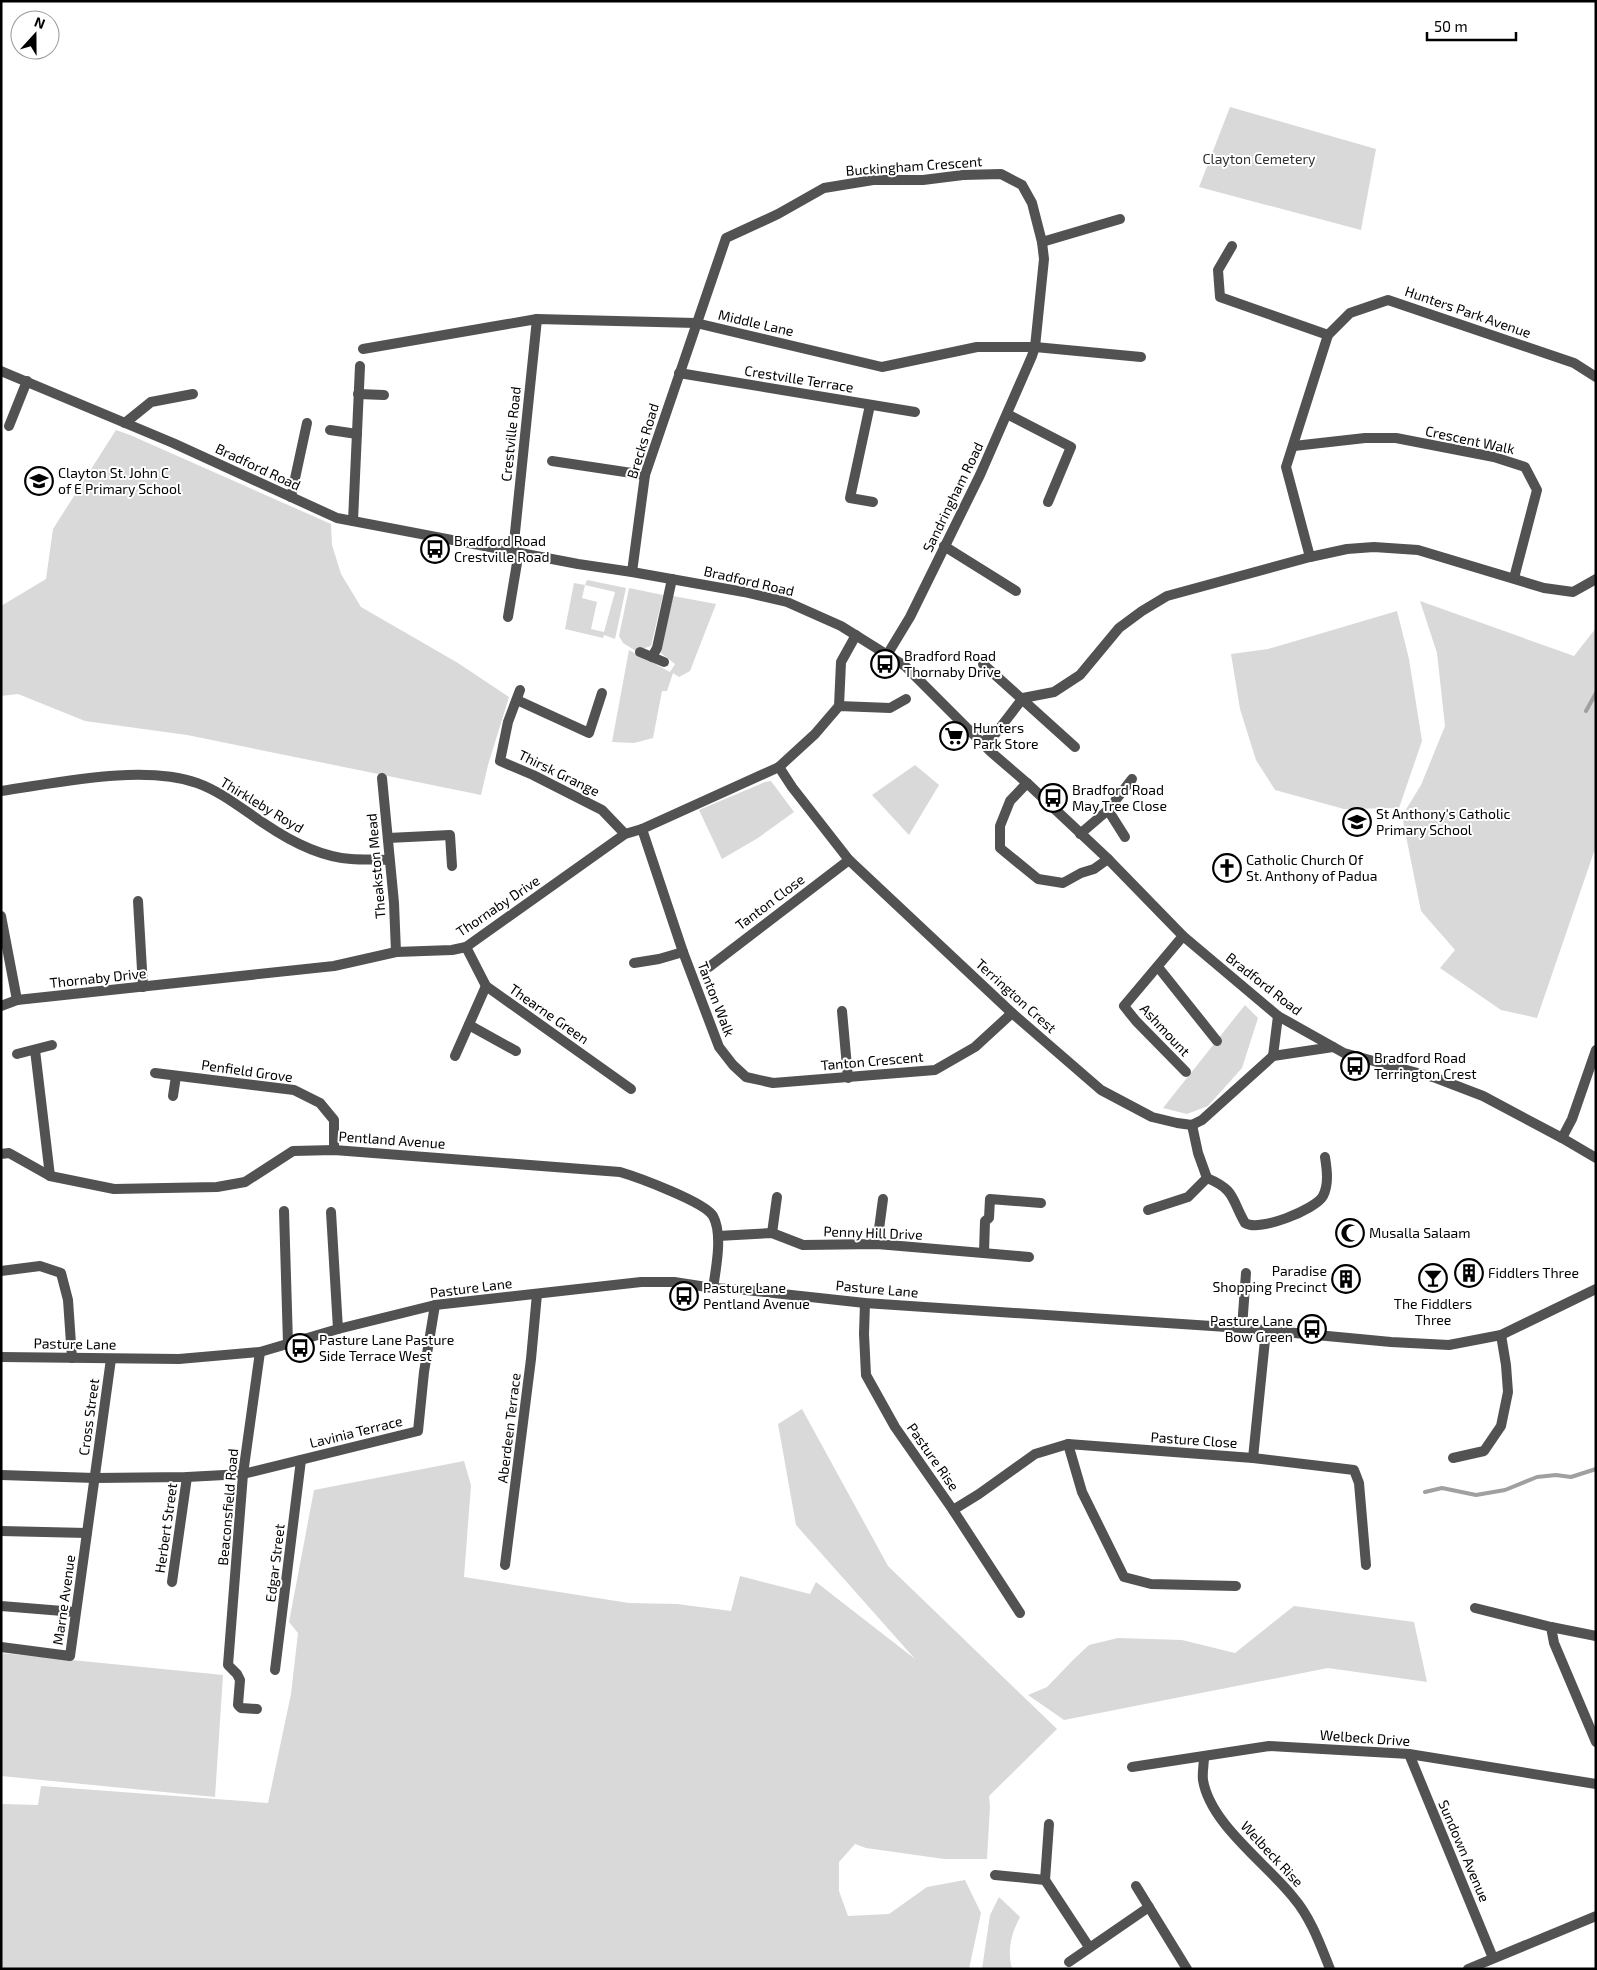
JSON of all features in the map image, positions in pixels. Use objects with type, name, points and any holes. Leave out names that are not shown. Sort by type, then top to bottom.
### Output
[{"type":"street","name":"Buckingham Crescent","points":[[696,323],[726,238],[778,214],[824,188],[874,180],[923,180],[963,175],[1001,174],[1022,185],[1032,203],[1042,242],[1044,259],[1035,347]]},
{"type":"street","points":[[1042,242],[1120,219]]},
{"type":"street","points":[[1232,246],[1218,270],[1220,297],[1328,335]]},
{"type":"street","name":"Hunters Park Avenue","points":[[1310,558],[1286,467],[1328,335],[1350,313],[1388,300],[1574,363],[1596,377]]},
{"type":"street","name":"Middle Lane","points":[[363,349],[537,319],[696,323],[882,367],[977,347],[1035,347],[1141,356]]},
{"type":"street","name":"Crestville Road","points":[[514,552],[537,319]]},
{"type":"street","name":"Brecks Road","points":[[632,572],[645,475],[696,323]]},
{"type":"street","name":"Sandringham Road","points":[[887,655],[910,618],[1007,414],[1035,347]]},
{"type":"street","points":[[353,521],[360,366]]},
{"type":"street","name":"Bradford Road","points":[[1,371],[27,380],[337,518],[788,602],[841,626],[904,666],[982,742],[1108,859],[1183,936],[1278,1016],[1344,1053],[1436,1078],[1483,1096],[1596,1158]]},
{"type":"street","name":"Crestville Terrace","points":[[679,373],[915,412]]},
{"type":"street","points":[[9,426],[27,380]]},
{"type":"street","points":[[125,423],[151,402],[192,394]]},
{"type":"street","points":[[358,394],[384,395]]},
{"type":"street","points":[[870,405],[850,498],[873,502]]},
{"type":"street","points":[[1007,414],[1072,447],[1048,502]]},
{"type":"street","points":[[291,497],[307,423]]},
{"type":"street","points":[[330,430],[357,434]]},
{"type":"street","name":"Crescent Walk","points":[[1294,446],[1365,438],[1396,438],[1494,457],[1524,467],[1537,490],[1514,578]]},
{"type":"street","points":[[552,461],[645,475]]},
{"type":"street","points":[[944,546],[1016,591]]},
{"type":"street","points":[[982,742],[996,733],[1023,698],[1054,692],[1080,675],[1120,628],[1142,611],[1167,596],[1310,558],[1347,549],[1374,547],[1418,550],[1544,588],[1573,592],[1596,579]]},
{"type":"street","points":[[508,617],[517,563],[514,552]]},
{"type":"street","points":[[652,657],[656,648],[672,579]]},
{"type":"street","points":[[856,635],[841,662],[839,706],[890,708],[906,699]]},
{"type":"street","points":[[640,652],[664,662]]},
{"type":"street","points":[[983,664],[1023,698],[1075,747]]},
{"type":"street","name":"Thirsk Grange","points":[[602,693],[589,733],[518,695],[508,722],[500,761],[533,774],[602,810],[625,834]]},
{"type":"street","name":"Thornaby Drive","points":[[1,1006],[17,1000],[334,966],[396,952],[452,950],[466,947],[625,834],[642,829],[779,767],[816,734],[839,706]]},
{"type":"street","name":"Terrington Crest","points":[[779,767],[849,860],[1012,1013],[1101,1090],[1152,1116],[1177,1123],[1192,1124]]},
{"type":"street","name":"Thirkleby Royd","points":[[1,791],[122,775],[160,776],[196,783],[229,798],[266,825],[316,852],[350,859],[389,860]]},
{"type":"street","name":"Theakston Mead","points":[[382,778],[394,903],[396,952]]},
{"type":"street","points":[[1080,834],[1108,810],[1132,779]]},
{"type":"street","points":[[1027,783],[1010,801],[1000,826],[1000,848],[1038,879],[1064,883],[1081,873],[1094,869],[1108,859]]},
{"type":"street","points":[[1108,810],[1125,837]]},
{"type":"street","name":"Tanton Walk","points":[[642,829],[719,1047],[733,1065],[746,1077]]},
{"type":"street","points":[[388,838],[450,835],[452,866]]},
{"type":"street","name":"Tanton Close","points":[[709,966],[849,860]]},
{"type":"street","points":[[138,901],[143,987]]},
{"type":"street","points":[[1,916],[17,1000]]},
{"type":"street","points":[[1183,936],[1158,967],[1217,1042]]},
{"type":"street","name":"Thearne Green","points":[[466,947],[486,986],[632,1089]]},
{"type":"street","name":"Tanton Walk","points":[[634,963],[684,952]]},
{"type":"street","name":"Ashmount","points":[[1158,967],[1124,1006],[1136,1021],[1186,1072]]},
{"type":"street","points":[[455,1056],[486,986]]},
{"type":"street","points":[[842,1011],[848,1078]]},
{"type":"street","name":"Tanton Crescent","points":[[746,1077],[773,1084],[935,1070],[976,1047],[1012,1013]]},
{"type":"street","points":[[1274,1056],[1278,1016]]},
{"type":"street","points":[[469,1025],[516,1051]]},
{"type":"street","points":[[17,1054],[52,1045]]},
{"type":"street","points":[[1206,1178],[1192,1124],[1202,1120],[1274,1056],[1333,1047]]},
{"type":"street","points":[[35,1050],[50,1176]]},
{"type":"street","points":[[1562,1138],[1572,1119],[1596,1050]]},
{"type":"street","name":"Penfield Grove","points":[[155,1073],[294,1090],[320,1103],[334,1120],[334,1150]]},
{"type":"street","points":[[173,1096],[176,1076]]},
{"type":"street","name":"Pentland Avenue","points":[[1,1154],[9,1153],[50,1176],[114,1189],[216,1187],[245,1182],[293,1150],[334,1150],[620,1172],[638,1177],[703,1207],[713,1216],[718,1236],[718,1254],[713,1288]]},
{"type":"street","points":[[1206,1178],[1221,1184],[1230,1192],[1245,1223],[1250,1226],[1258,1226],[1284,1219],[1316,1204],[1326,1188],[1328,1174],[1325,1157]]},
{"type":"street","points":[[1148,1210],[1188,1197],[1206,1178]]},
{"type":"street","points":[[772,1233],[777,1197]]},
{"type":"street","points":[[877,1244],[883,1198]]},
{"type":"street","points":[[984,1252],[985,1221],[989,1218],[990,1199],[1041,1203]]},
{"type":"street","points":[[284,1210],[288,1343]]},
{"type":"street","points":[[331,1212],[338,1329]]},
{"type":"street","name":"Penny Hill Drive","points":[[718,1236],[772,1233],[803,1245],[877,1244],[1030,1257]]},
{"type":"street","points":[[1,1271],[40,1266],[61,1273],[68,1300],[72,1358]]},
{"type":"street","points":[[1242,1328],[1246,1273]]},
{"type":"street","name":"Pasture Lane","points":[[1,1357],[179,1359],[260,1352],[338,1329],[435,1305],[641,1282],[674,1282],[713,1288],[865,1303],[1242,1328],[1391,1342],[1449,1345],[1501,1335],[1596,1289]]},
{"type":"street","name":"Aberdeen Terrace","points":[[505,1565],[531,1359],[537,1294]]},
{"type":"street","name":"Pasture Rise","points":[[865,1303],[866,1375],[895,1427],[953,1510],[1020,1613]]},
{"type":"street","name":"Lavinia Terrace","points":[[1,1475],[95,1478],[243,1474],[418,1431],[424,1372],[435,1305]]},
{"type":"street","points":[[1253,1458],[1266,1330]]},
{"type":"street","points":[[1453,1458],[1484,1451],[1501,1426],[1508,1392],[1501,1335]]},
{"type":"street","name":"Beaconsfield Road","points":[[257,1709],[241,1708],[238,1705],[240,1680],[228,1665],[243,1474],[260,1352]]},
{"type":"street","name":"Cross Street","points":[[95,1478],[111,1359]]},
{"type":"street","points":[[1068,1444],[1082,1492],[1124,1577],[1151,1584],[1236,1586]]},
{"type":"street","name":"Pasture Close","points":[[953,1510],[1035,1454],[1068,1444],[1253,1458],[1354,1470],[1359,1484],[1366,1565]]},
{"type":"street","name":"Edgar Street","points":[[276,1670],[301,1460]]},
{"type":"street","name":"Herbert Street","points":[[172,1582],[187,1477]]},
{"type":"street","name":"Marne Avenue","points":[[1,1647],[70,1656],[95,1478]]},
{"type":"street","points":[[1,1531],[87,1533]]},
{"type":"street","points":[[1,1606],[75,1612]]},
{"type":"street","points":[[1476,1608],[1596,1636]]},
{"type":"street","points":[[1551,1627],[1554,1643],[1596,1742]]},
{"type":"street","name":"Welbeck Drive","points":[[1132,1768],[1269,1746],[1409,1754],[1596,1784]]},
{"type":"street","name":"Sundown Avenue","points":[[1409,1754],[1493,1958]]},
{"type":"street","name":"Welbeck Rise","points":[[1204,1757],[1203,1778],[1206,1792],[1220,1816],[1237,1840],[1298,1903],[1307,1916],[1330,1969]]},
{"type":"street","points":[[1049,1824],[1045,1880],[1089,1947]]},
{"type":"street","points":[[995,1875],[1045,1880]]},
{"type":"street","points":[[1136,1886],[1187,1969]]},
{"type":"street","points":[[1069,1962],[1149,1907]]},
{"type":"street","points":[[1468,1969],[1596,1916]]},
{"type":"green space","name":"Clayton Cemetery","points":[[1230,107],[1376,149],[1361,230],[1199,187]]},
{"type":"green space","points":[[116,430],[331,524],[332,545],[341,574],[361,607],[458,663],[509,697],[488,765],[481,795],[187,735],[85,721],[18,694],[1,696],[1,606],[46,579],[53,529]]},
{"type":"green space","points":[[587,580],[626,588],[615,639],[604,635],[603,638],[565,629],[574,583],[585,585]],"holes":[[[585,585],[615,592],[604,632],[591,629],[597,602],[582,598]]]},
{"type":"green space","points":[[629,588],[663,595],[651,646],[636,651],[623,643],[619,636]]},
{"type":"green space","points":[[673,596],[716,604],[690,671],[679,677],[673,673],[667,691],[662,691],[653,738],[634,743],[612,742],[629,650],[670,672],[675,664],[661,653]]},
{"type":"green space","points":[[1420,601],[1574,656],[1596,628],[1596,846],[1537,1018],[1501,1010],[1440,968],[1455,950],[1421,911],[1402,816],[1421,785],[1445,726],[1437,653]]},
{"type":"green space","points":[[1397,611],[1409,659],[1422,741],[1399,808],[1344,809],[1275,790],[1256,760],[1240,709],[1231,654],[1268,649]]},
{"type":"green space","points":[[915,765],[939,785],[909,835],[872,795]]},
{"type":"green space","points":[[771,781],[794,812],[758,838],[722,859],[699,810]]},
{"type":"green space","points":[[1245,1005],[1258,1018],[1242,1068],[1208,1106],[1187,1114],[1163,1108]]},
{"type":"green space","points":[[802,1409],[888,1566],[1057,1729],[989,1796],[987,1859],[944,1859],[866,1848],[855,1844],[839,1862],[839,1891],[848,1916],[889,1914],[927,1887],[965,1880],[981,1913],[969,1969],[4,1969],[1,1967],[1,1804],[38,1805],[41,1786],[268,1803],[291,1694],[298,1633],[289,1622],[314,1490],[464,1461],[471,1485],[464,1577],[629,1603],[677,1604],[731,1611],[740,1576],[810,1594],[816,1582],[915,1659],[796,1525],[778,1424]]},
{"type":"green space","points":[[1294,1606],[1414,1622],[1427,1682],[1328,1668],[1064,1720],[1028,1695],[1047,1687],[1089,1645],[1118,1638],[1182,1640],[1235,1653]]},
{"type":"green space","points":[[1,1653],[223,1675],[215,1797],[1,1776]]},
{"type":"green space","points":[[999,1897],[1020,1917],[1011,1942],[1012,1969],[982,1969],[990,1915]]},
{"type":"waterway","points":[[1586,711],[1596,693]]},
{"type":"waterway","points":[[1425,1492],[1442,1488],[1476,1495],[1505,1490],[1537,1477],[1556,1475],[1571,1477],[1596,1469]]},
{"type":"place","name":"Clayton St. John C of E Primary School","points":[[39,481]]},
{"type":"place","name":"Bradford Road Crestville Road","points":[[435,549]]},
{"type":"place","name":"Bradford Road Thornaby Drive","points":[[885,664]]},
{"type":"place","name":"Hunters Park Store","points":[[954,736]]},
{"type":"place","name":"Bradford Road May Tree Close","points":[[1053,798]]},
{"type":"place","name":"St Anthony's Catholic Primary School","points":[[1357,822]]},
{"type":"place","name":"Catholic Church Of St. Anthony of Padua","points":[[1227,868]]},
{"type":"place","name":"Bradford Road Terrington Crest","points":[[1355,1066]]},
{"type":"place","name":"Musalla Salaam","points":[[1350,1233]]},
{"type":"place","name":"Fiddlers Three","points":[[1469,1273]]},
{"type":"place","name":"The Fiddlers Three","points":[[1433,1278]]},
{"type":"place","name":"Paradise Shopping Precinct","points":[[1346,1279]]},
{"type":"place","name":"Pasture Lane Pentland Avenue","points":[[684,1296]]},
{"type":"place","name":"Pasture Lane Bow Green","points":[[1312,1329]]},
{"type":"place","name":"Pasture Lane Pasture Side Terrace West","points":[[300,1348]]}]
